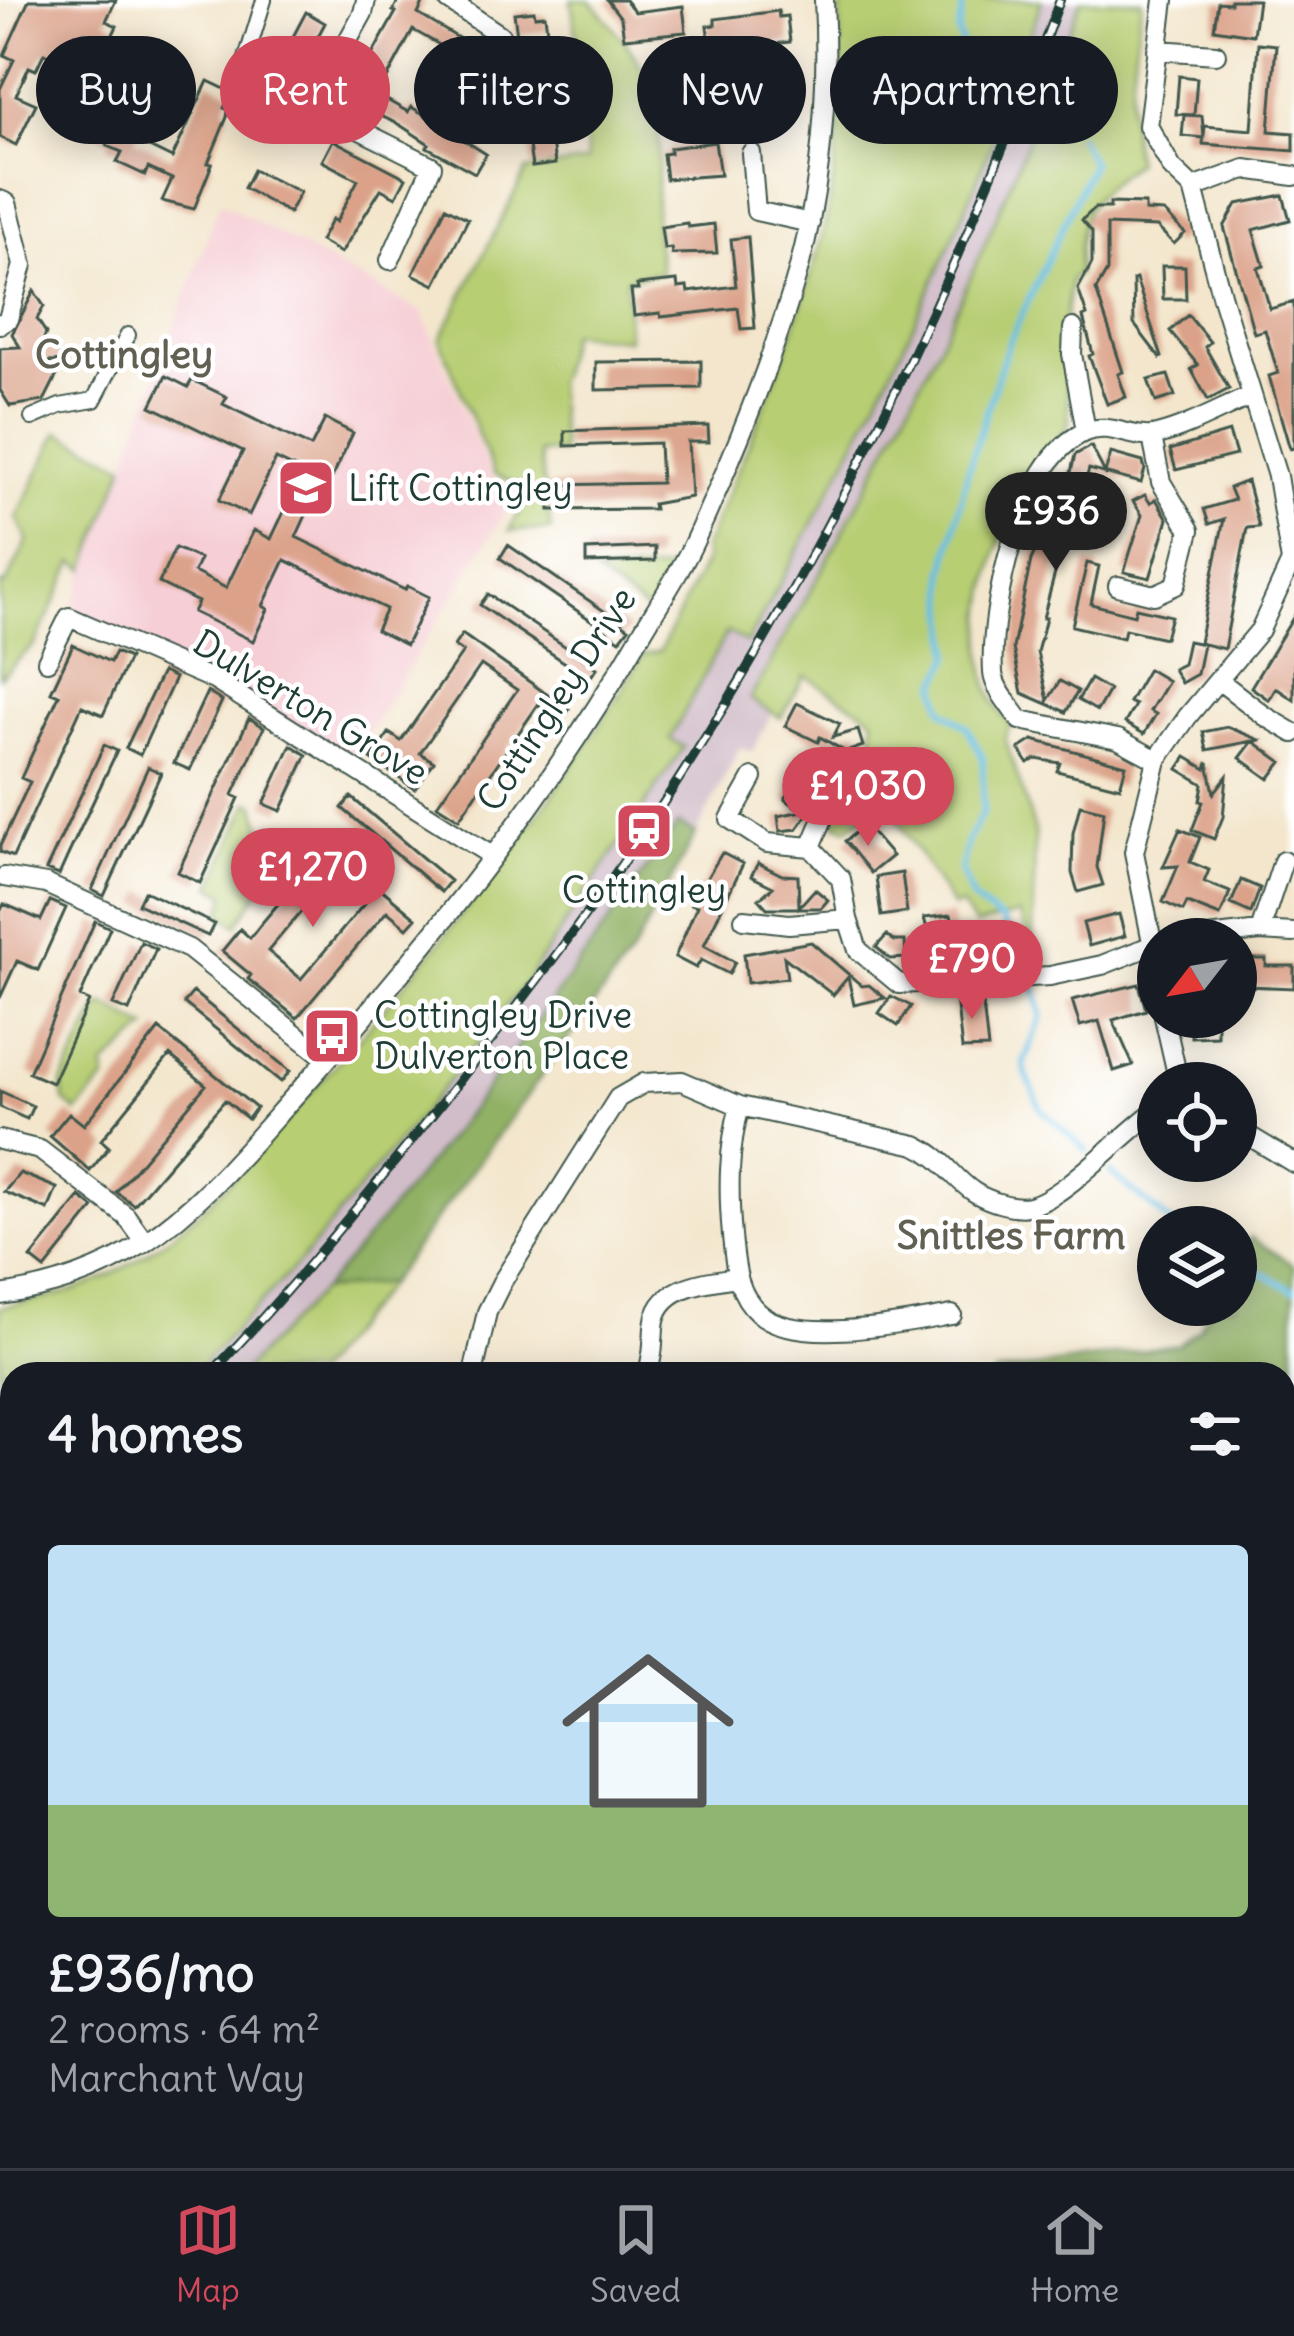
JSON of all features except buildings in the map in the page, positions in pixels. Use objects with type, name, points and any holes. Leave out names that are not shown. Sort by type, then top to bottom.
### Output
[{"type":"street","points":[[253,36],[264,0]]},
{"type":"street","points":[[366,0],[311,106],[432,166],[390,260]]},
{"type":"street","name":"Cottingley Drive","points":[[0,1295],[57,1283],[109,1263],[189,1207],[327,1059],[492,856],[606,692],[694,543],[791,296],[810,224],[825,111],[824,0]]},
{"type":"street","points":[[1150,918],[1134,852],[1157,760],[1260,630],[1291,562],[1285,473],[1251,396],[1193,188],[1172,168],[1148,126],[1164,0]]},
{"type":"street","points":[[451,1],[501,36]]},
{"type":"street","points":[[1157,50],[1216,54]]},
{"type":"street","points":[[751,153],[756,211],[810,224]]},
{"type":"street","points":[[1193,188],[1245,169],[1294,176]]},
{"type":"street","points":[[0,324],[8,319],[23,266],[4,201]]},
{"type":"street","points":[[1073,328],[1073,369],[1086,431]]},
{"type":"street","points":[[32,418],[60,406],[94,400],[128,335]]},
{"type":"street","points":[[1157,760],[1118,739],[1020,720],[993,678],[999,587],[1024,506],[1053,459],[1086,431],[1111,428],[1152,437],[1251,396]]},
{"type":"street","points":[[1118,586],[1154,595],[1176,584],[1190,530],[1161,482],[1152,437]]},
{"type":"street","name":"Dulverton Grove","points":[[47,661],[69,616],[214,680],[492,856]]},
{"type":"street","points":[[1221,682],[1294,733]]},
{"type":"street","points":[[811,847],[839,782],[820,761]]},
{"type":"street","points":[[753,778],[730,819],[767,843],[811,847],[841,880],[858,950],[899,984],[1050,976],[1102,965],[1137,951]]},
{"type":"street","points":[[1261,931],[1283,861]]},
{"type":"street","points":[[4,878],[46,884],[189,949],[327,1059]]},
{"type":"street","points":[[744,920],[789,924],[848,919]]},
{"type":"street","points":[[1257,931],[1294,933]]},
{"type":"street","points":[[476,1362],[487,1312],[502,1282],[618,1098],[644,1083],[664,1079],[701,1086],[740,1106],[916,1145],[938,1156],[973,1192],[1001,1204],[1031,1206],[1081,1174],[1137,1123]]},
{"type":"street","points":[[740,1106],[731,1136],[728,1193],[736,1277],[761,1316],[804,1330],[952,1315]]},
{"type":"street","points":[[0,1140],[40,1150],[126,1216],[146,1241]]},
{"type":"street","points":[[1257,1140],[1294,1162]]},
{"type":"street","points":[[649,1362],[656,1316],[666,1299],[694,1284],[736,1277]]},
{"type":"shaded area","points":[[1042,0],[1081,0],[1067,36],[1029,36]]},
{"type":"shaded area","points":[[990,144],[1026,144],[962,294],[871,479],[750,699],[772,713],[752,752],[740,747],[696,834],[678,824],[496,1080],[322,1290],[252,1362],[204,1362],[303,1258],[529,977],[683,748],[670,739],[727,631],[747,642],[834,488],[914,324]]},
{"type":"shaded area","name":"Lift Cottingley","points":[[220,202],[422,312],[506,511],[349,764],[214,680],[69,617]]},
{"type":"green space","points":[[571,0],[590,0],[637,61],[637,144],[659,144],[655,222],[661,272],[626,279],[628,339],[570,333],[556,384],[562,452],[539,453],[551,530],[509,531],[529,490],[494,474],[440,340],[526,171],[587,161],[586,144],[613,144],[613,36],[576,36]]},
{"type":"green space","points":[[840,0],[1042,0],[1029,36],[840,36]]},
{"type":"green space","points":[[1081,0],[1142,0],[1130,101],[1136,162],[1095,198],[1084,220],[1078,274],[1071,278],[1063,335],[1069,423],[1036,465],[1012,509],[995,559],[984,621],[987,680],[996,705],[1011,724],[1005,738],[1035,831],[1033,941],[1039,963],[1019,914],[975,926],[961,905],[953,908],[894,814],[876,807],[847,829],[832,821],[847,776],[860,768],[858,756],[872,751],[874,718],[805,676],[781,718],[750,699],[912,399],[962,296],[1025,144],[1118,144],[1118,36],[1067,36]]},
{"type":"green space","points":[[837,144],[991,144],[895,363],[747,643],[727,632],[670,739],[684,747],[529,977],[303,1258],[204,1362],[0,1362],[0,1307],[72,1291],[113,1274],[196,1214],[268,1141],[446,934],[530,826],[643,655],[660,651],[706,559],[703,550],[783,358],[828,210]]},
{"type":"green space","points":[[58,432],[125,465],[86,569],[74,562],[35,644],[0,677],[0,584],[5,586],[28,540],[17,518]]},
{"type":"green space","points":[[678,569],[652,615],[595,574]]},
{"type":"green space","points":[[249,802],[256,805],[262,828],[284,843],[291,855],[264,883],[237,925],[221,915],[226,894],[212,886]]},
{"type":"green space","points":[[678,824],[696,834],[632,953],[389,1283],[322,1290],[462,1120]]},
{"type":"green space","points":[[105,1005],[147,1028],[104,1067],[106,1079],[77,1112],[64,1101],[62,1083],[99,1007]]},
{"type":"green space","points":[[1257,1241],[1294,1265],[1294,1362],[1070,1362],[1178,1345],[1199,1329],[1257,1326]]},
{"type":"green space","points":[[389,1283],[324,1362],[252,1362],[322,1290]]},
{"type":"waterway","points":[[959,36],[964,0]]},
{"type":"waterway","points":[[1082,144],[1092,163],[1007,347],[968,470],[945,571],[951,656],[937,685],[943,710],[967,727],[983,758],[983,812],[967,842],[961,871],[973,900],[1002,921],[1029,963],[1042,1016],[1024,1062],[1026,1074],[1041,1109],[1087,1151]]},
{"type":"waterway","points":[[1110,1172],[1151,1206]]},
{"type":"waterway","points":[[1257,1271],[1294,1290]]},
{"type":"railway","points":[[221,1362],[339,1230],[501,1028],[615,874],[706,737],[823,534],[876,430],[974,218],[1060,0]]},
{"type":"place","name":"Lift Cottingley","points":[[306,488]]},
{"type":"place","name":"Cottingley","points":[[644,831]]},
{"type":"place","name":"Cottingley Drive Dulverton Place","points":[[332,1036]]},
{"type":"district","name":"Cottingley","points":[[124,354]]},
{"type":"district","name":"Snittles Farm","points":[[1011,1235]]}]
